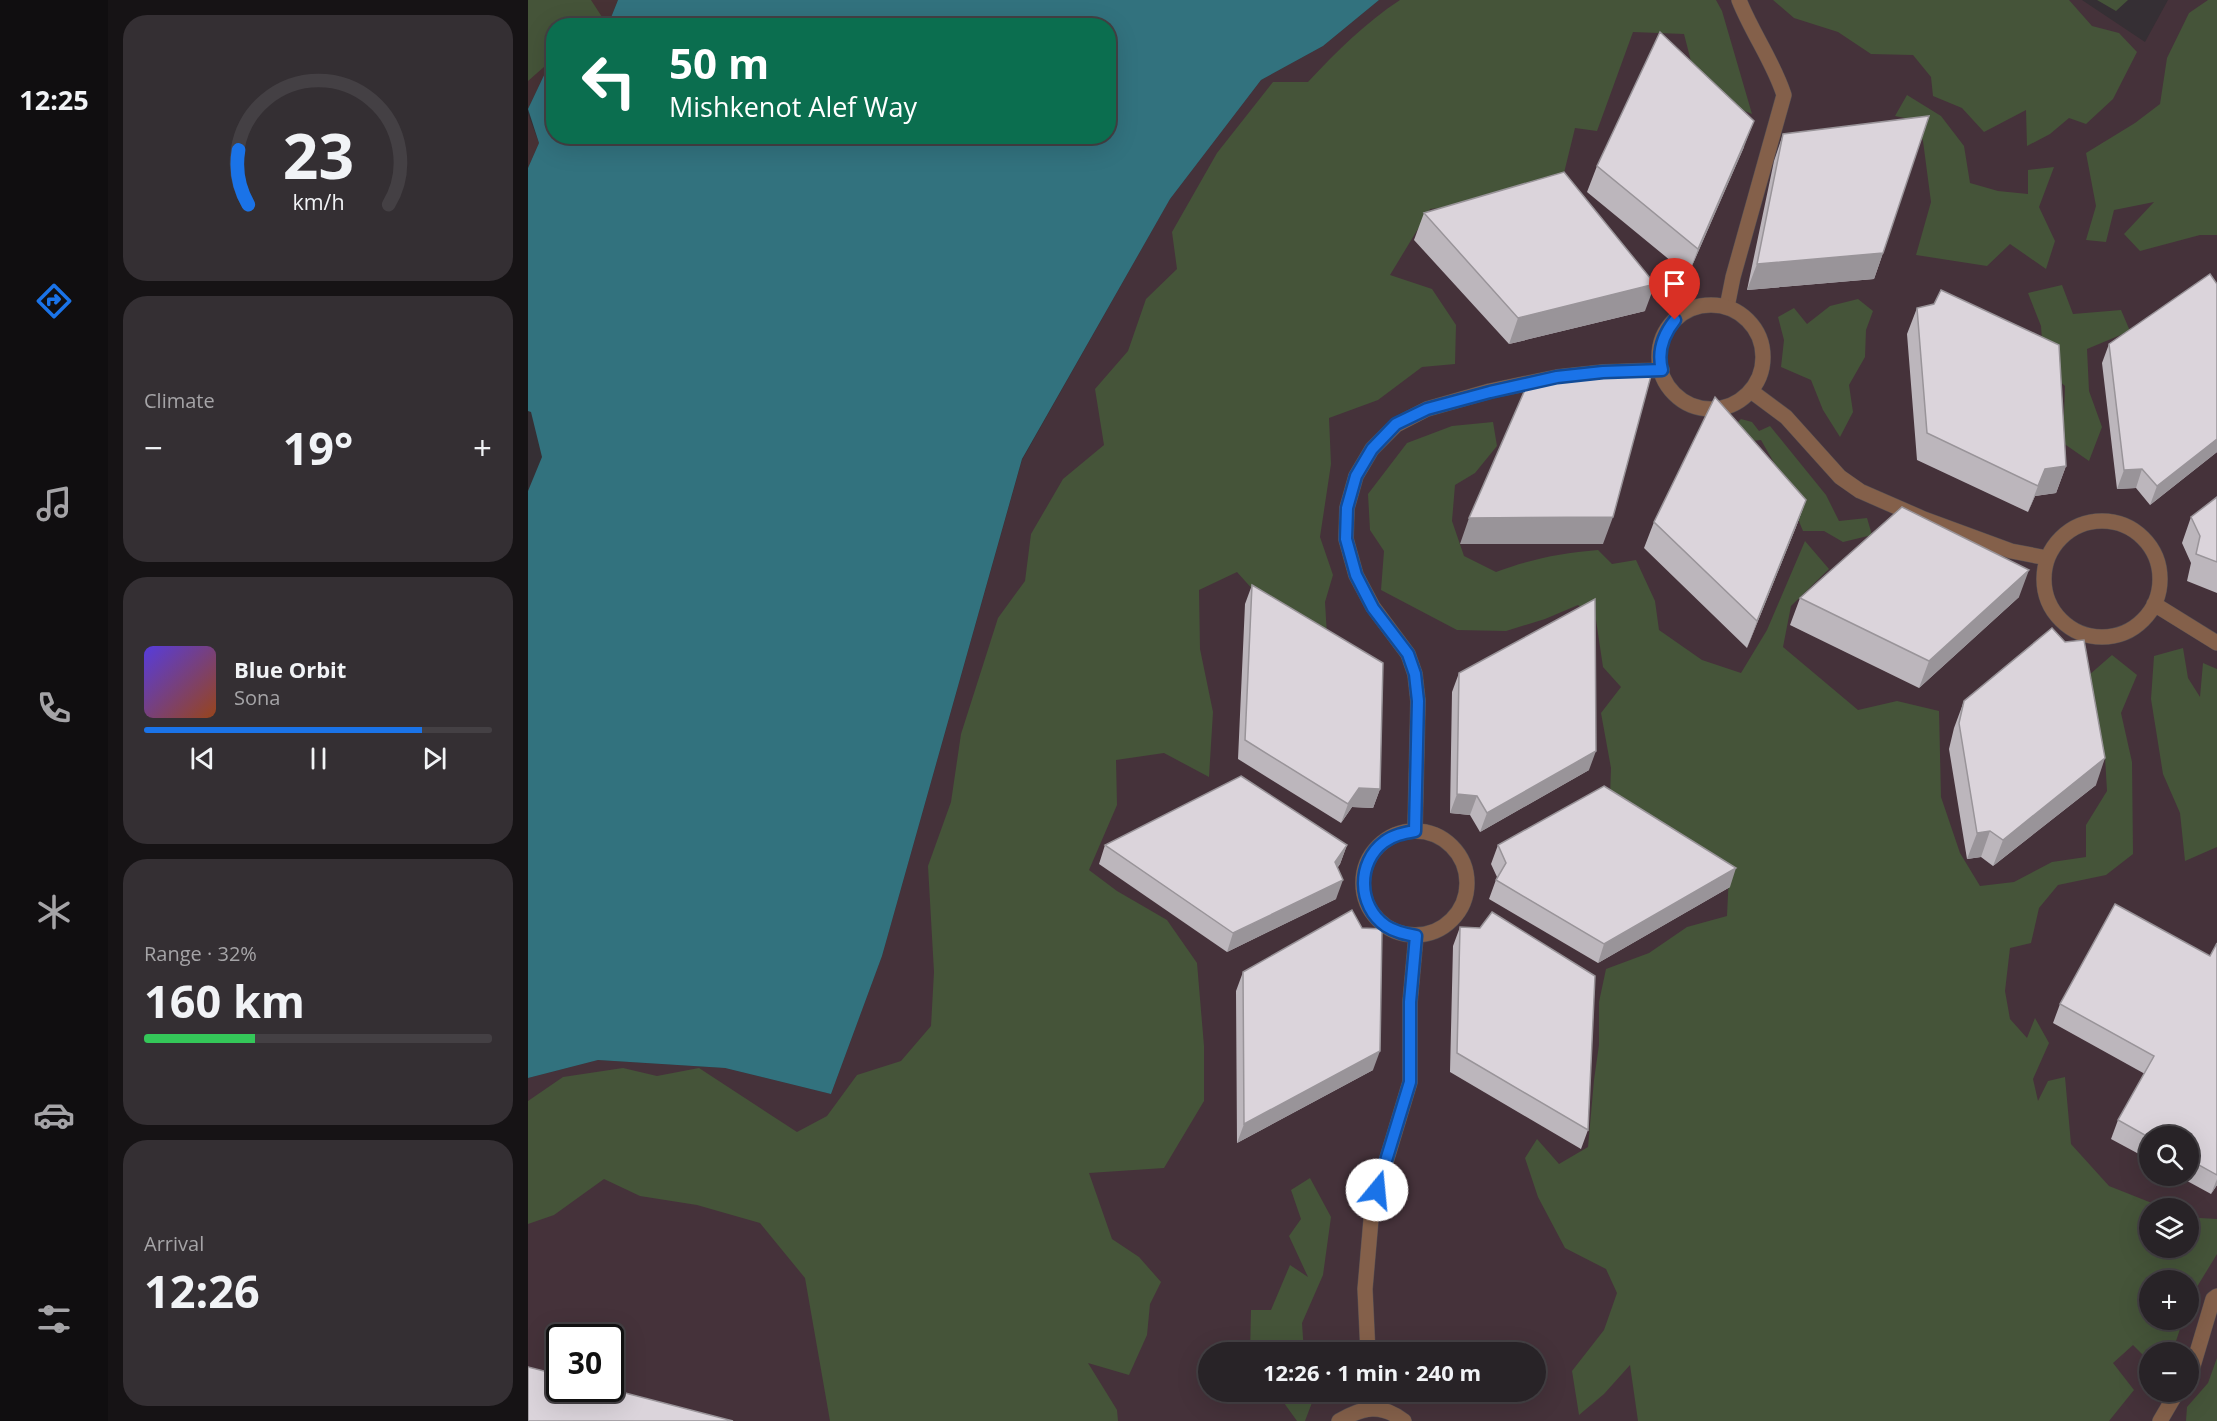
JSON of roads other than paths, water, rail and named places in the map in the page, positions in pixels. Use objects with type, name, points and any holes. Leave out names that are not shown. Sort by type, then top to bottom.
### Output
[{"type":"street","points":[[1727,307],[1733,277],[1784,95],[1777,73],[1739,0]]},
{"type":"street","points":[[1702,305],[1727,307],[1746,318],[1756,331],[1762,346],[1763,362],[1759,378],[1751,391],[1737,402],[1721,408],[1704,408],[1687,403],[1674,393],[1664,379],[1659,362],[1660,347],[1666,332],[1675,320],[1688,310],[1702,305]]},
{"type":"street","points":[[1415,831],[1418,701],[1415,674],[1408,654],[1373,608],[1356,575],[1346,539],[1347,508],[1356,476],[1372,449],[1396,424],[1427,409],[1557,377],[1603,372],[1662,370]]},
{"type":"street","points":[[1751,391],[1786,417],[1840,477],[1860,491],[1924,519],[2011,550],[2047,558]]},
{"type":"street","points":[[2091,521],[2110,521],[2129,527],[2144,539],[2156,556],[2160,575],[2158,594],[2154,604],[2140,622],[2126,631],[2110,636],[2093,636],[2077,632],[2063,622],[2052,609],[2045,594],[2043,577],[2047,558],[2057,541],[2072,529],[2091,521]]},
{"type":"street","points":[[2154,604],[2217,643]]},
{"type":"street","points":[[1415,831],[1433,834],[1448,843],[1460,857],[1467,874],[1467,892],[1461,909],[1450,923],[1434,932],[1416,936],[1400,933],[1386,926],[1374,915],[1366,900],[1363,884],[1366,868],[1373,854],[1384,842],[1399,834],[1415,831]]},
{"type":"street","points":[[1367,1342],[1365,1289],[1372,1208],[1410,1082],[1410,1002],[1416,936]]},
{"type":"street","points":[[2199,1346],[2213,1299],[2217,1296]]},
{"type":"street","points":[[1371,1402],[1371,1408]]},
{"type":"street","points":[[2160,1421],[2171,1402]]},
{"type":"street","points":[[1339,1421],[1371,1408],[1388,1412],[1404,1421]]},
{"type":"water","points":[[618,0],[1379,0],[1323,46],[1261,80],[1170,199],[1022,459],[882,956],[831,1094],[725,1068],[598,1060],[528,1078],[528,491],[542,457],[531,412],[528,411],[528,168],[539,143],[528,109],[546,71],[546,144],[1116,144],[1116,18],[611,18]]}]
